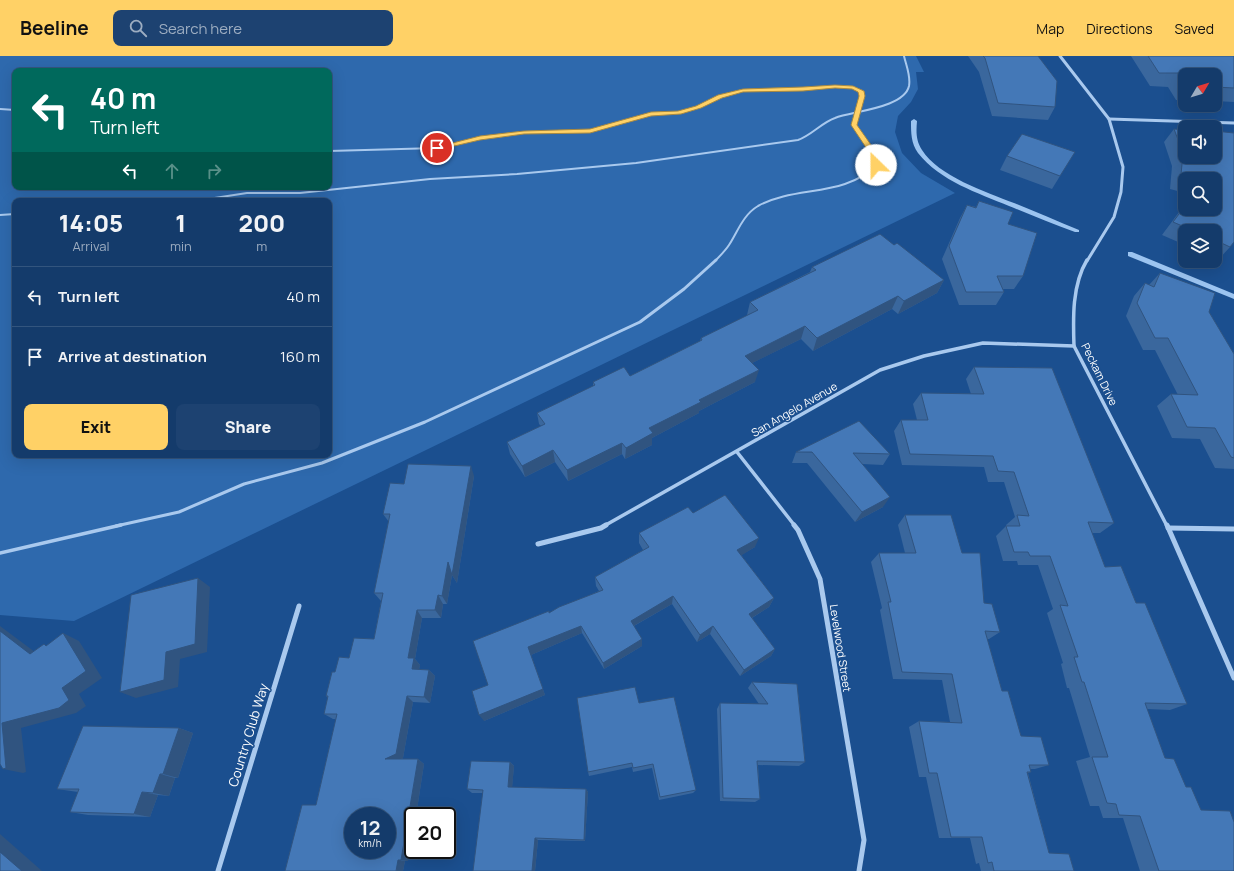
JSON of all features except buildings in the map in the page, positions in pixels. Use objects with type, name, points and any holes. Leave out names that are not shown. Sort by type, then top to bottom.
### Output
[{"type":"street","name":"Peckam Drive","points":[[1060,56],[1109,119],[1123,167],[1121,192],[1114,216],[1082,270],[1073,313],[1074,346],[1168,528],[1234,678]]},
{"type":"street","points":[[1109,119],[1234,123]]},
{"type":"street","name":"San Angelo Avenue","points":[[538,544],[601,528],[880,370],[924,356],[983,343],[1074,346]]},
{"type":"street","name":"Levelwood Street","points":[[737,452],[798,530],[820,579],[864,840],[859,871]]},
{"type":"street","points":[[1168,528],[1234,529]]},
{"type":"street","name":"Country Club Way","points":[[218,871],[299,606]]},
{"type":"lane","points":[[332,190],[430,179],[517,174],[670,159],[798,140],[809,136],[819,127],[834,118],[887,104],[901,98],[908,90],[909,80],[904,56]]},
{"type":"lane","points":[[0,553],[179,512],[244,484],[322,463],[425,422],[640,322],[668,303],[724,250],[747,214],[760,205],[862,179],[873,171],[876,165],[873,152],[854,125],[856,113],[862,96],[861,91],[853,87],[835,86],[803,89],[743,90],[720,96],[698,107],[679,113],[651,114],[590,131],[524,132],[480,138],[437,148],[407,150],[332,150]]},
{"type":"lane","points":[[0,109],[12,110]]},
{"type":"lane","points":[[214,198],[247,193],[300,193],[328,190]]},
{"type":"lane","points":[[0,215],[12,214]]},
{"type":"shaded area","points":[[0,56],[916,56],[924,72],[916,72],[918,89],[911,102],[898,116],[895,132],[902,153],[921,173],[955,193],[74,621],[0,615]]},
{"type":"waterway","points":[[914,121],[913,137],[920,151],[931,164],[946,175],[982,193],[1077,231]]},
{"type":"waterway","points":[[1130,254],[1234,297]]},
{"type":"route","points":[[437,148],[480,138],[524,132],[590,131],[651,114],[679,113],[698,107],[720,96],[743,90],[803,89],[835,86],[853,87],[861,91],[862,96],[856,113],[854,125],[861,138],[873,152],[876,165]]}]
